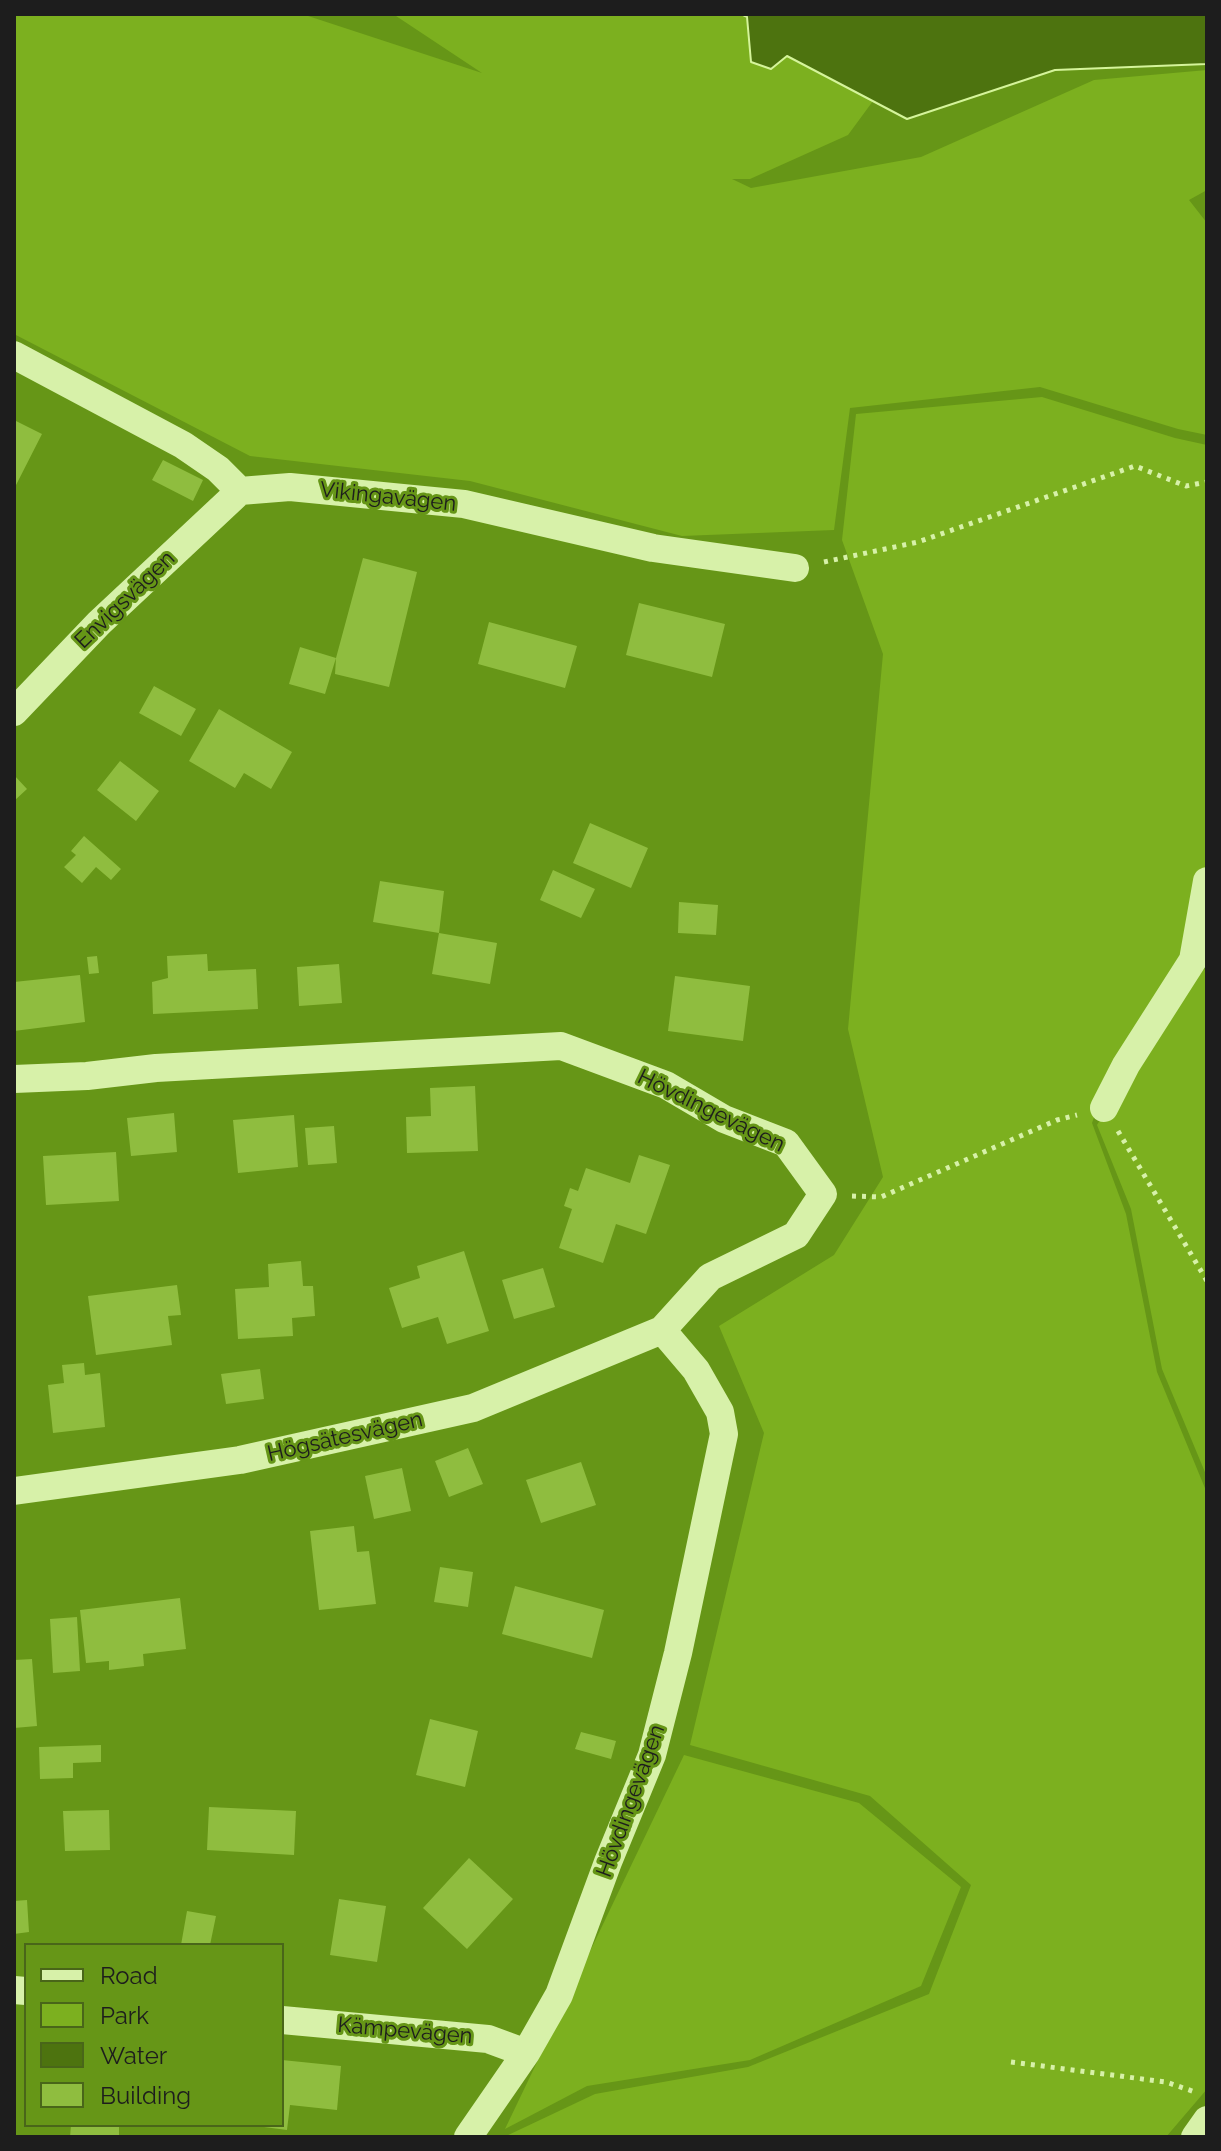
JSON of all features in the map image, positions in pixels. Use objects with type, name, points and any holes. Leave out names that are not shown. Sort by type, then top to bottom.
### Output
[{"type":"street","points":[[14,355],[183,445],[218,469],[240,491]]},
{"type":"street","name":"Vikingavägen","points":[[240,491],[290,487],[464,504],[653,548],[795,568]]},
{"type":"street","name":"Envigsvägen","points":[[14,712],[99,623],[240,491]]},
{"type":"street","points":[[1104,1108],[1126,1065],[1193,960],[1207,881]]},
{"type":"street","name":"Hövdingevägen","points":[[14,1079],[87,1076],[172,1067],[561,1046],[666,1085],[724,1119],[786,1143],[823,1194]]},
{"type":"street","points":[[662,1330],[710,1277],[796,1235],[823,1194]]},
{"type":"street","name":"Hövdingevägen","points":[[468,2137],[526,2053],[559,1995],[652,1755],[678,1653],[724,1434],[720,1412],[696,1370],[662,1330]]},
{"type":"street","name":"Högsätesvägen","points":[[14,1491],[240,1460],[473,1408],[662,1330]]},
{"type":"street","name":"Kämpevägen","points":[[284,2020],[488,2039],[526,2053]]},
{"type":"street","points":[[1195,2137],[1207,2120]]},
{"type":"path","points":[[795,568],[918,542],[1135,466],[1186,486],[1207,482]]},
{"type":"path","points":[[823,1194],[881,1197],[1057,1120],[1104,1108],[1207,1281]]},
{"type":"path","points":[[1011,2062],[1166,2082],[1207,2096]]},
{"type":"green space","points":[[14,14],[302,14],[482,73],[393,14],[741,14],[787,55],[873,101],[848,135],[750,179],[732,179],[751,188],[921,157],[1094,80],[1207,70],[1207,190],[1189,200],[1207,223],[1207,435],[1040,387],[850,408],[834,530],[682,536],[470,481],[250,456],[14,334]]},
{"type":"green space","points":[[1042,397],[1207,445],[1207,938],[1113,1062],[1092,1123],[1126,1214],[1157,1372],[1207,1493],[1207,2089],[1166,2137],[504,2137],[595,2094],[748,2067],[929,1994],[971,1885],[870,1796],[690,1745],[764,1433],[719,1326],[834,1255],[883,1177],[848,1029],[883,654],[842,540],[856,414]]},
{"type":"green space","points":[[1207,969],[1207,1477],[1162,1369],[1131,1209],[1097,1125],[1131,1067],[1202,970]]},
{"type":"green space","points":[[684,1755],[859,1803],[961,1887],[921,1986],[750,2060],[587,2086],[505,2129]]},
{"type":"water","points":[[741,14],[1207,14],[1207,64],[1055,70],[907,119],[787,56],[771,69],[751,62],[747,17]]},
{"type":"building","points":[[14,420],[42,434],[14,489]]},
{"type":"building","points":[[163,460],[203,480],[193,501],[152,480]]},
{"type":"building","points":[[363,558],[417,572],[389,687],[335,674],[336,658]]},
{"type":"building","points":[[639,603],[725,624],[712,677],[626,655]]},
{"type":"building","points":[[489,622],[577,646],[565,688],[478,664]]},
{"type":"building","points":[[300,647],[336,658],[325,694],[289,684]]},
{"type":"building","points":[[154,686],[196,709],[181,736],[139,713]]},
{"type":"building","points":[[219,709],[292,752],[271,789],[244,773],[235,788],[189,761]]},
{"type":"building","points":[[120,761],[159,791],[136,821],[97,790]]},
{"type":"building","points":[[14,775],[27,789],[14,801]]},
{"type":"building","points":[[590,823],[648,848],[631,888],[573,863]]},
{"type":"building","points":[[84,836],[121,869],[111,880],[96,867],[82,883],[64,867],[76,855],[71,851]]},
{"type":"building","points":[[553,870],[595,889],[581,918],[540,900]]},
{"type":"building","points":[[380,881],[444,891],[439,933],[373,922]]},
{"type":"building","points":[[679,902],[718,905],[716,935],[678,933]]},
{"type":"building","points":[[439,933],[497,943],[490,984],[432,974]]},
{"type":"building","points":[[207,954],[208,971],[256,969],[258,1009],[153,1014],[152,982],[168,978],[167,956]]},
{"type":"building","points":[[97,956],[99,973],[89,974],[87,957]]},
{"type":"building","points":[[339,964],[342,1003],[299,1006],[297,967]]},
{"type":"building","points":[[80,975],[85,1022],[14,1031],[14,982]]},
{"type":"building","points":[[675,976],[750,986],[743,1041],[668,1031]]},
{"type":"building","points":[[475,1086],[478,1151],[407,1153],[406,1117],[431,1116],[430,1088]]},
{"type":"building","points":[[174,1113],[177,1152],[131,1156],[127,1118]]},
{"type":"building","points":[[294,1115],[298,1167],[238,1173],[233,1120]]},
{"type":"building","points":[[334,1126],[337,1163],[308,1165],[305,1128]]},
{"type":"building","points":[[116,1152],[119,1201],[46,1205],[43,1156]]},
{"type":"building","points":[[639,1155],[670,1165],[646,1234],[616,1224],[603,1263],[559,1248],[572,1209],[564,1206],[570,1188],[578,1191],[586,1168],[630,1183]]},
{"type":"building","points":[[464,1251],[489,1331],[447,1344],[438,1317],[402,1328],[389,1288],[420,1278],[417,1266]]},
{"type":"building","points":[[301,1261],[303,1286],[313,1286],[315,1316],[292,1318],[293,1336],[238,1339],[235,1289],[269,1287],[268,1264]]},
{"type":"building","points":[[543,1268],[555,1307],[514,1319],[502,1280]]},
{"type":"building","points":[[177,1285],[181,1315],[168,1316],[172,1345],[96,1355],[88,1296]]},
{"type":"building","points":[[84,1363],[85,1375],[100,1373],[105,1427],[53,1433],[48,1385],[64,1383],[62,1365]]},
{"type":"building","points":[[260,1369],[264,1399],[226,1404],[221,1374]]},
{"type":"building","points":[[468,1448],[483,1484],[449,1497],[435,1461]]},
{"type":"building","points":[[581,1462],[596,1505],[541,1523],[526,1480]]},
{"type":"building","points":[[402,1468],[411,1511],[374,1519],[365,1476]]},
{"type":"building","points":[[354,1526],[357,1552],[369,1551],[376,1604],[319,1610],[310,1531]]},
{"type":"building","points":[[440,1567],[473,1572],[468,1607],[434,1602]]},
{"type":"building","points":[[515,1586],[604,1610],[592,1658],[502,1634]]},
{"type":"building","points":[[180,1598],[186,1649],[143,1654],[144,1666],[109,1670],[109,1661],[86,1663],[80,1610]]},
{"type":"building","points":[[77,1617],[80,1671],[53,1673],[50,1619]]},
{"type":"building","points":[[32,1659],[37,1726],[14,1728],[14,1660]]},
{"type":"building","points":[[430,1719],[478,1731],[465,1787],[416,1775]]},
{"type":"building","points":[[581,1732],[616,1741],[611,1759],[575,1749]]},
{"type":"building","points":[[101,1745],[101,1762],[73,1763],[73,1778],[40,1779],[39,1747]]},
{"type":"building","points":[[209,1807],[296,1811],[294,1855],[207,1850]]},
{"type":"building","points":[[109,1810],[110,1850],[65,1851],[63,1811]]},
{"type":"building","points":[[469,1858],[513,1899],[467,1949],[423,1908]]},
{"type":"building","points":[[339,1899],[386,1906],[377,1962],[330,1955]]},
{"type":"building","points":[[27,1900],[29,1932],[14,1934],[14,1901]]},
{"type":"building","points":[[187,1911],[216,1916],[210,1943],[181,1943]]},
{"type":"building","points":[[284,2060],[341,2066],[337,2110],[290,2105],[287,2130],[264,2127],[284,2127]]},
{"type":"building","points":[[71,2127],[119,2127],[119,2137],[70,2137]]}]
